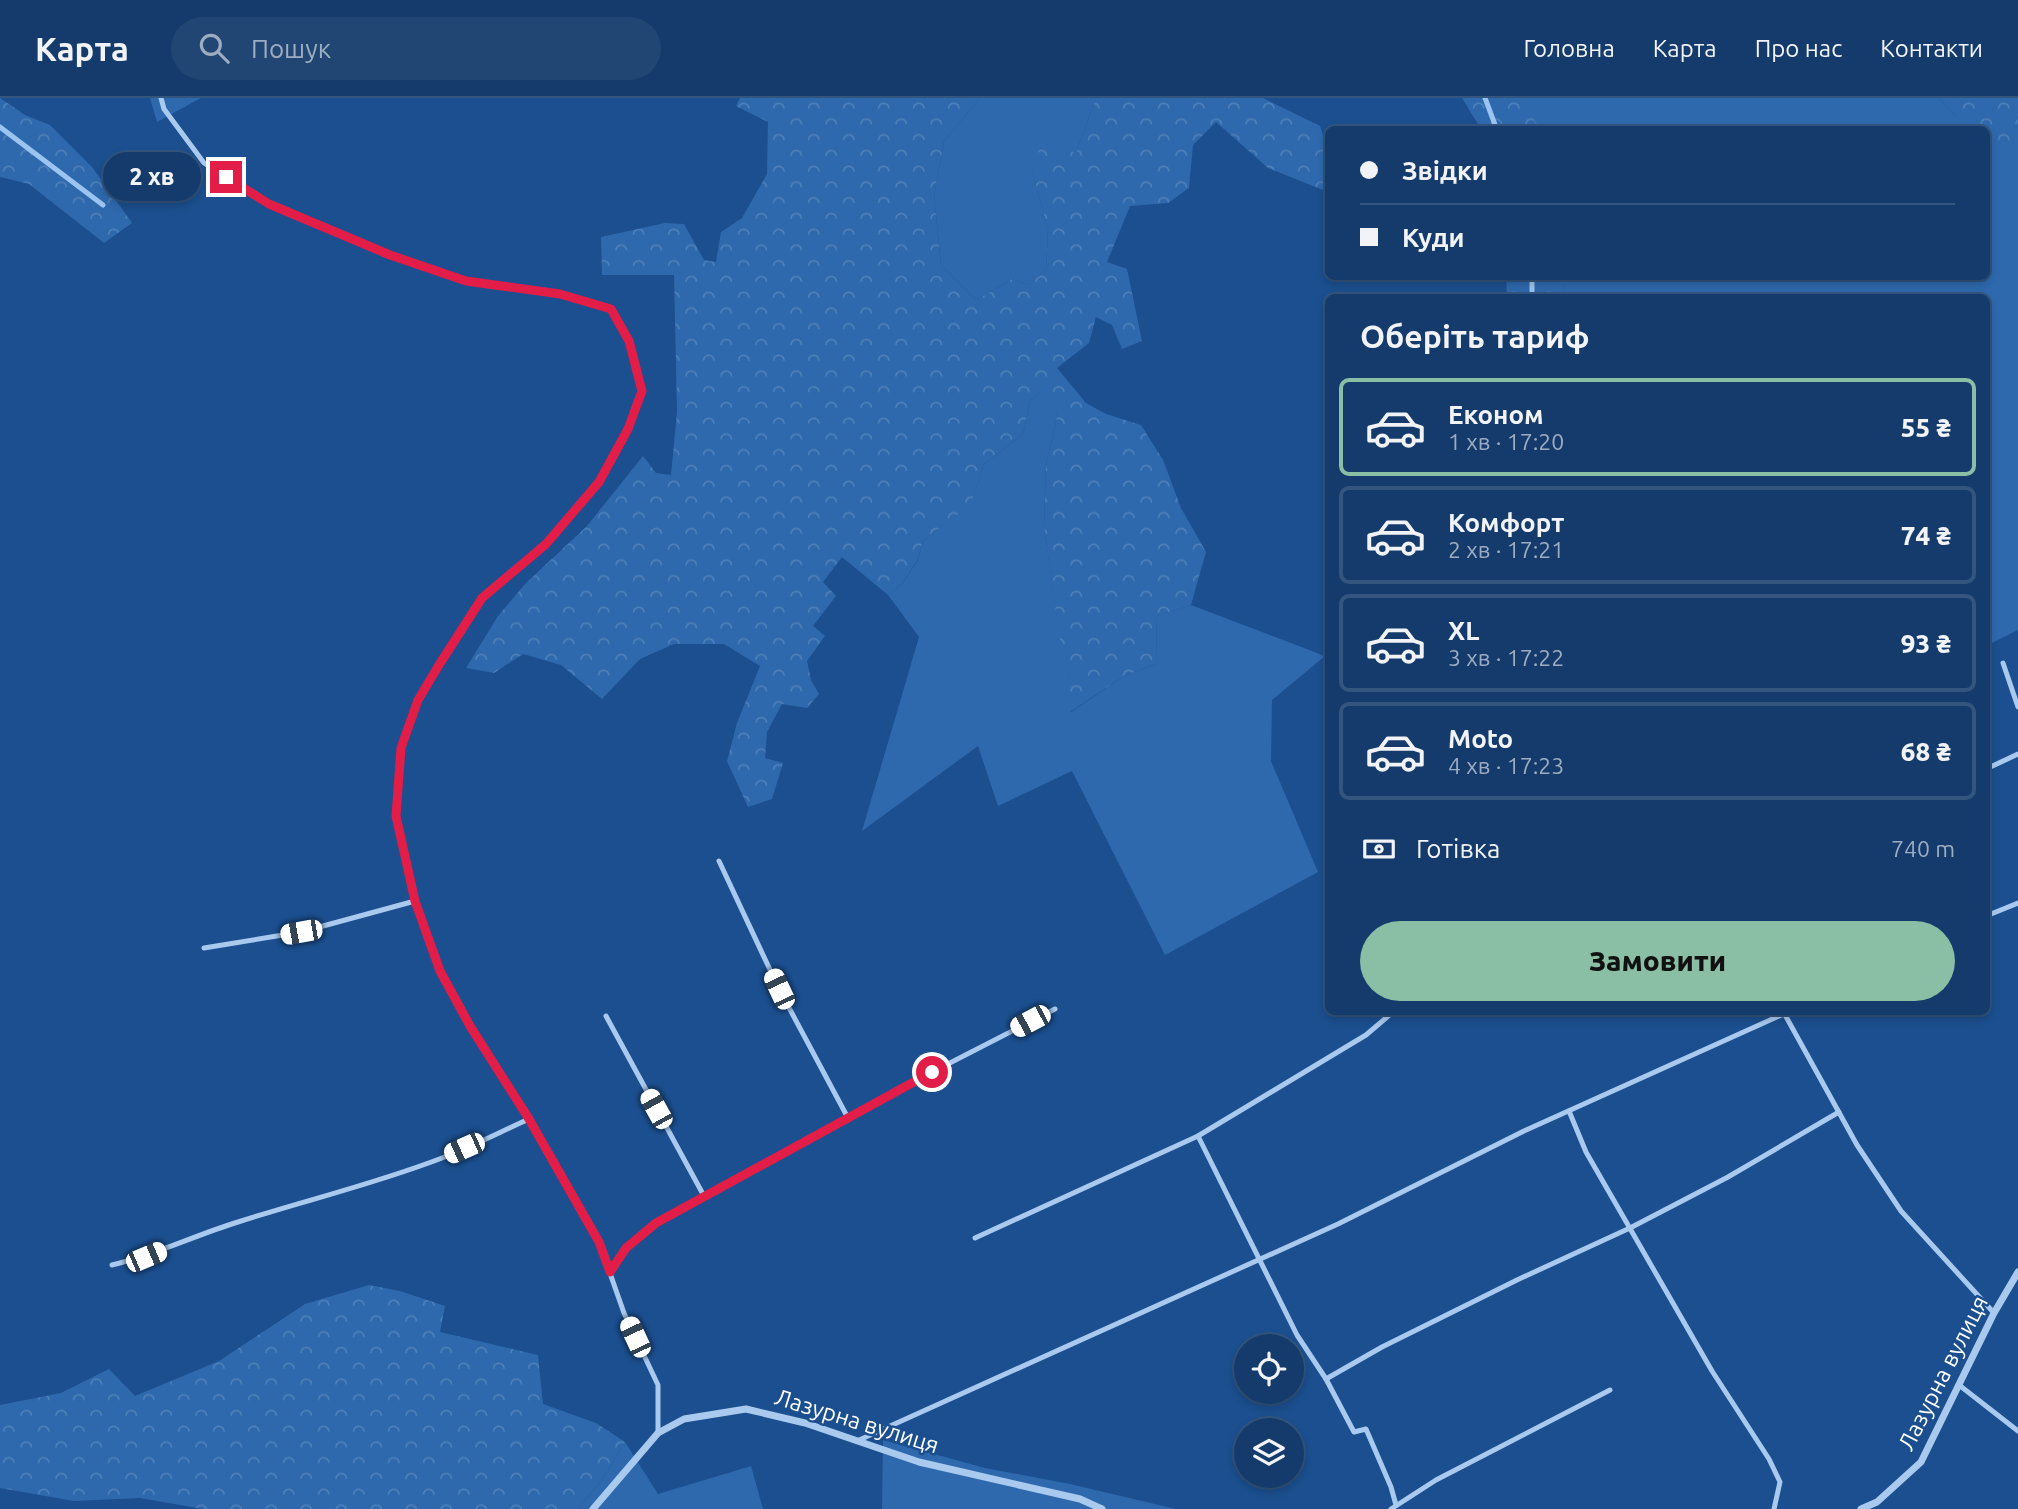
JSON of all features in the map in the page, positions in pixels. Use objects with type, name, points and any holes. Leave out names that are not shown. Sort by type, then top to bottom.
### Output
[{"type":"street","name":"Лазурна вулиця","points":[[1861,1509],[1877,1502],[1922,1462],[1994,1313],[2018,1272]]},
{"type":"street","name":"Лазурна вулиця","points":[[593,1509],[658,1433],[684,1419],[747,1409],[806,1423],[919,1462],[1080,1499],[1102,1509]]},
{"type":"lane","points":[[160,98],[164,109],[204,163],[269,204],[390,255],[466,281],[560,294],[611,309],[629,341],[642,391],[628,429],[599,482],[546,544],[482,598],[418,700],[401,748],[396,816],[415,901],[440,971],[599,1242],[624,1313],[658,1385],[658,1433]]},
{"type":"lane","points":[[2003,663],[2018,707]]},
{"type":"lane","points":[[1990,767],[2018,754]]},
{"type":"lane","points":[[719,861],[779,989],[848,1118]]},
{"type":"lane","points":[[204,948],[301,932],[415,901]]},
{"type":"lane","points":[[1990,914],[2018,902]]},
{"type":"lane","points":[[610,1272],[626,1248],[656,1223],[1055,1009]]},
{"type":"lane","points":[[975,1238],[1198,1136],[1366,1035],[1389,1015]]},
{"type":"lane","points":[[857,1440],[1338,1224],[1569,1111],[1778,1015]]},
{"type":"lane","points":[[1787,1015],[1857,1145],[1901,1211],[1994,1313]]},
{"type":"lane","points":[[606,1016],[704,1196]]},
{"type":"lane","points":[[1569,1111],[1586,1152],[1712,1371],[1769,1459],[1780,1482],[1774,1509]]},
{"type":"lane","points":[[1326,1379],[1382,1347],[1630,1228],[1728,1177],[1839,1112]]},
{"type":"lane","points":[[112,1265],[146,1257],[202,1233],[442,1158],[529,1119]]},
{"type":"lane","points":[[1198,1136],[1297,1335],[1326,1379],[1354,1432],[1366,1429],[1391,1487],[1394,1507],[1436,1480],[1610,1390]]},
{"type":"lane","points":[[1959,1385],[2018,1431]]},
{"type":"green space","points":[[0,98],[25,115],[50,125],[92,167],[132,223],[104,243],[29,184],[0,177]]},
{"type":"green space","points":[[150,98],[201,98],[157,122]]},
{"type":"green space","points":[[740,98],[980,98],[944,141],[934,196],[941,265],[976,300],[1012,279],[1028,285],[1046,270],[1048,230],[1032,170],[1042,141],[1076,153],[1096,98],[1263,98],[1320,126],[1325,141],[1325,191],[1268,168],[1216,122],[1193,145],[1189,188],[1168,203],[1130,206],[1107,262],[1127,269],[1142,341],[1122,349],[1112,325],[1096,317],[1089,343],[1057,368],[1086,403],[1106,414],[1141,425],[1163,460],[1181,508],[1206,552],[1191,605],[1157,616],[1156,664],[1126,675],[1070,712],[1044,527],[1046,465],[1058,413],[1043,390],[1030,401],[1023,434],[984,464],[971,504],[923,541],[918,559],[902,584],[888,595],[842,557],[823,582],[836,596],[813,626],[825,636],[807,661],[811,680],[819,694],[807,708],[782,704],[767,732],[765,758],[783,763],[772,799],[748,807],[727,761],[737,723],[760,666],[724,644],[674,644],[640,659],[602,699],[561,665],[523,654],[494,673],[466,668],[498,616],[525,584],[587,526],[643,456],[656,473],[671,475],[677,412],[674,275],[602,275],[601,237],[665,223],[684,224],[704,260],[716,262],[721,232],[742,218],[767,174],[768,122],[736,106]]},
{"type":"green space","points":[[980,98],[1096,98],[1076,153],[1032,170],[1048,230],[1046,270],[1028,285],[1012,279],[976,300],[941,265],[934,196],[944,141]]},
{"type":"green space","points":[[1462,98],[1524,98],[1525,105],[1538,126],[1479,126]]},
{"type":"green space","points":[[1524,98],[1939,98],[1955,115],[1972,126],[1538,126],[1524,105]]},
{"type":"green space","points":[[1939,98],[2018,98],[2018,150],[2008,149],[1990,138],[1990,126],[1970,126]]},
{"type":"green space","points":[[1990,137],[2007,148],[2018,150],[2018,630],[1990,644],[1990,294],[1564,294],[1562,280],[1990,280]]},
{"type":"green space","points":[[1506,280],[1562,280],[1565,294],[1507,294]]},
{"type":"green space","points":[[1044,389],[1058,413],[1046,465],[1044,527],[1071,712],[1126,675],[1156,664],[1157,616],[1191,605],[1325,656],[1272,700],[1271,761],[1318,872],[1165,955],[1072,771],[998,806],[978,746],[862,831],[919,637],[888,595],[902,584],[918,560],[923,541],[971,503],[984,464],[1023,434],[1030,401]]},
{"type":"green space","points":[[369,1285],[400,1291],[445,1306],[440,1332],[538,1355],[543,1404],[596,1423],[625,1442],[604,1477],[578,1509],[203,1509],[140,1498],[74,1501],[0,1488],[0,1405],[61,1393],[109,1369],[135,1396],[219,1361],[305,1304]]},
{"type":"green space","points":[[883,1440],[985,1468],[1070,1484],[1176,1509],[882,1509]]},
{"type":"green space","points":[[625,1442],[658,1494],[751,1466],[763,1509],[578,1509],[604,1477]]},
{"type":"waterway","points":[[1485,98],[1496,126]]},
{"type":"waterway","points":[[0,127],[103,205]]},
{"type":"waterway","points":[[1532,280],[1532,294]]},
{"type":"route","points":[[226,177],[269,204],[390,255],[466,281],[560,294],[611,309],[629,341],[642,391],[628,429],[599,482],[546,544],[482,598],[449,648],[418,700],[401,748],[396,816],[415,901],[440,971],[599,1242],[610,1272],[626,1248],[656,1223],[932,1072]]}]
